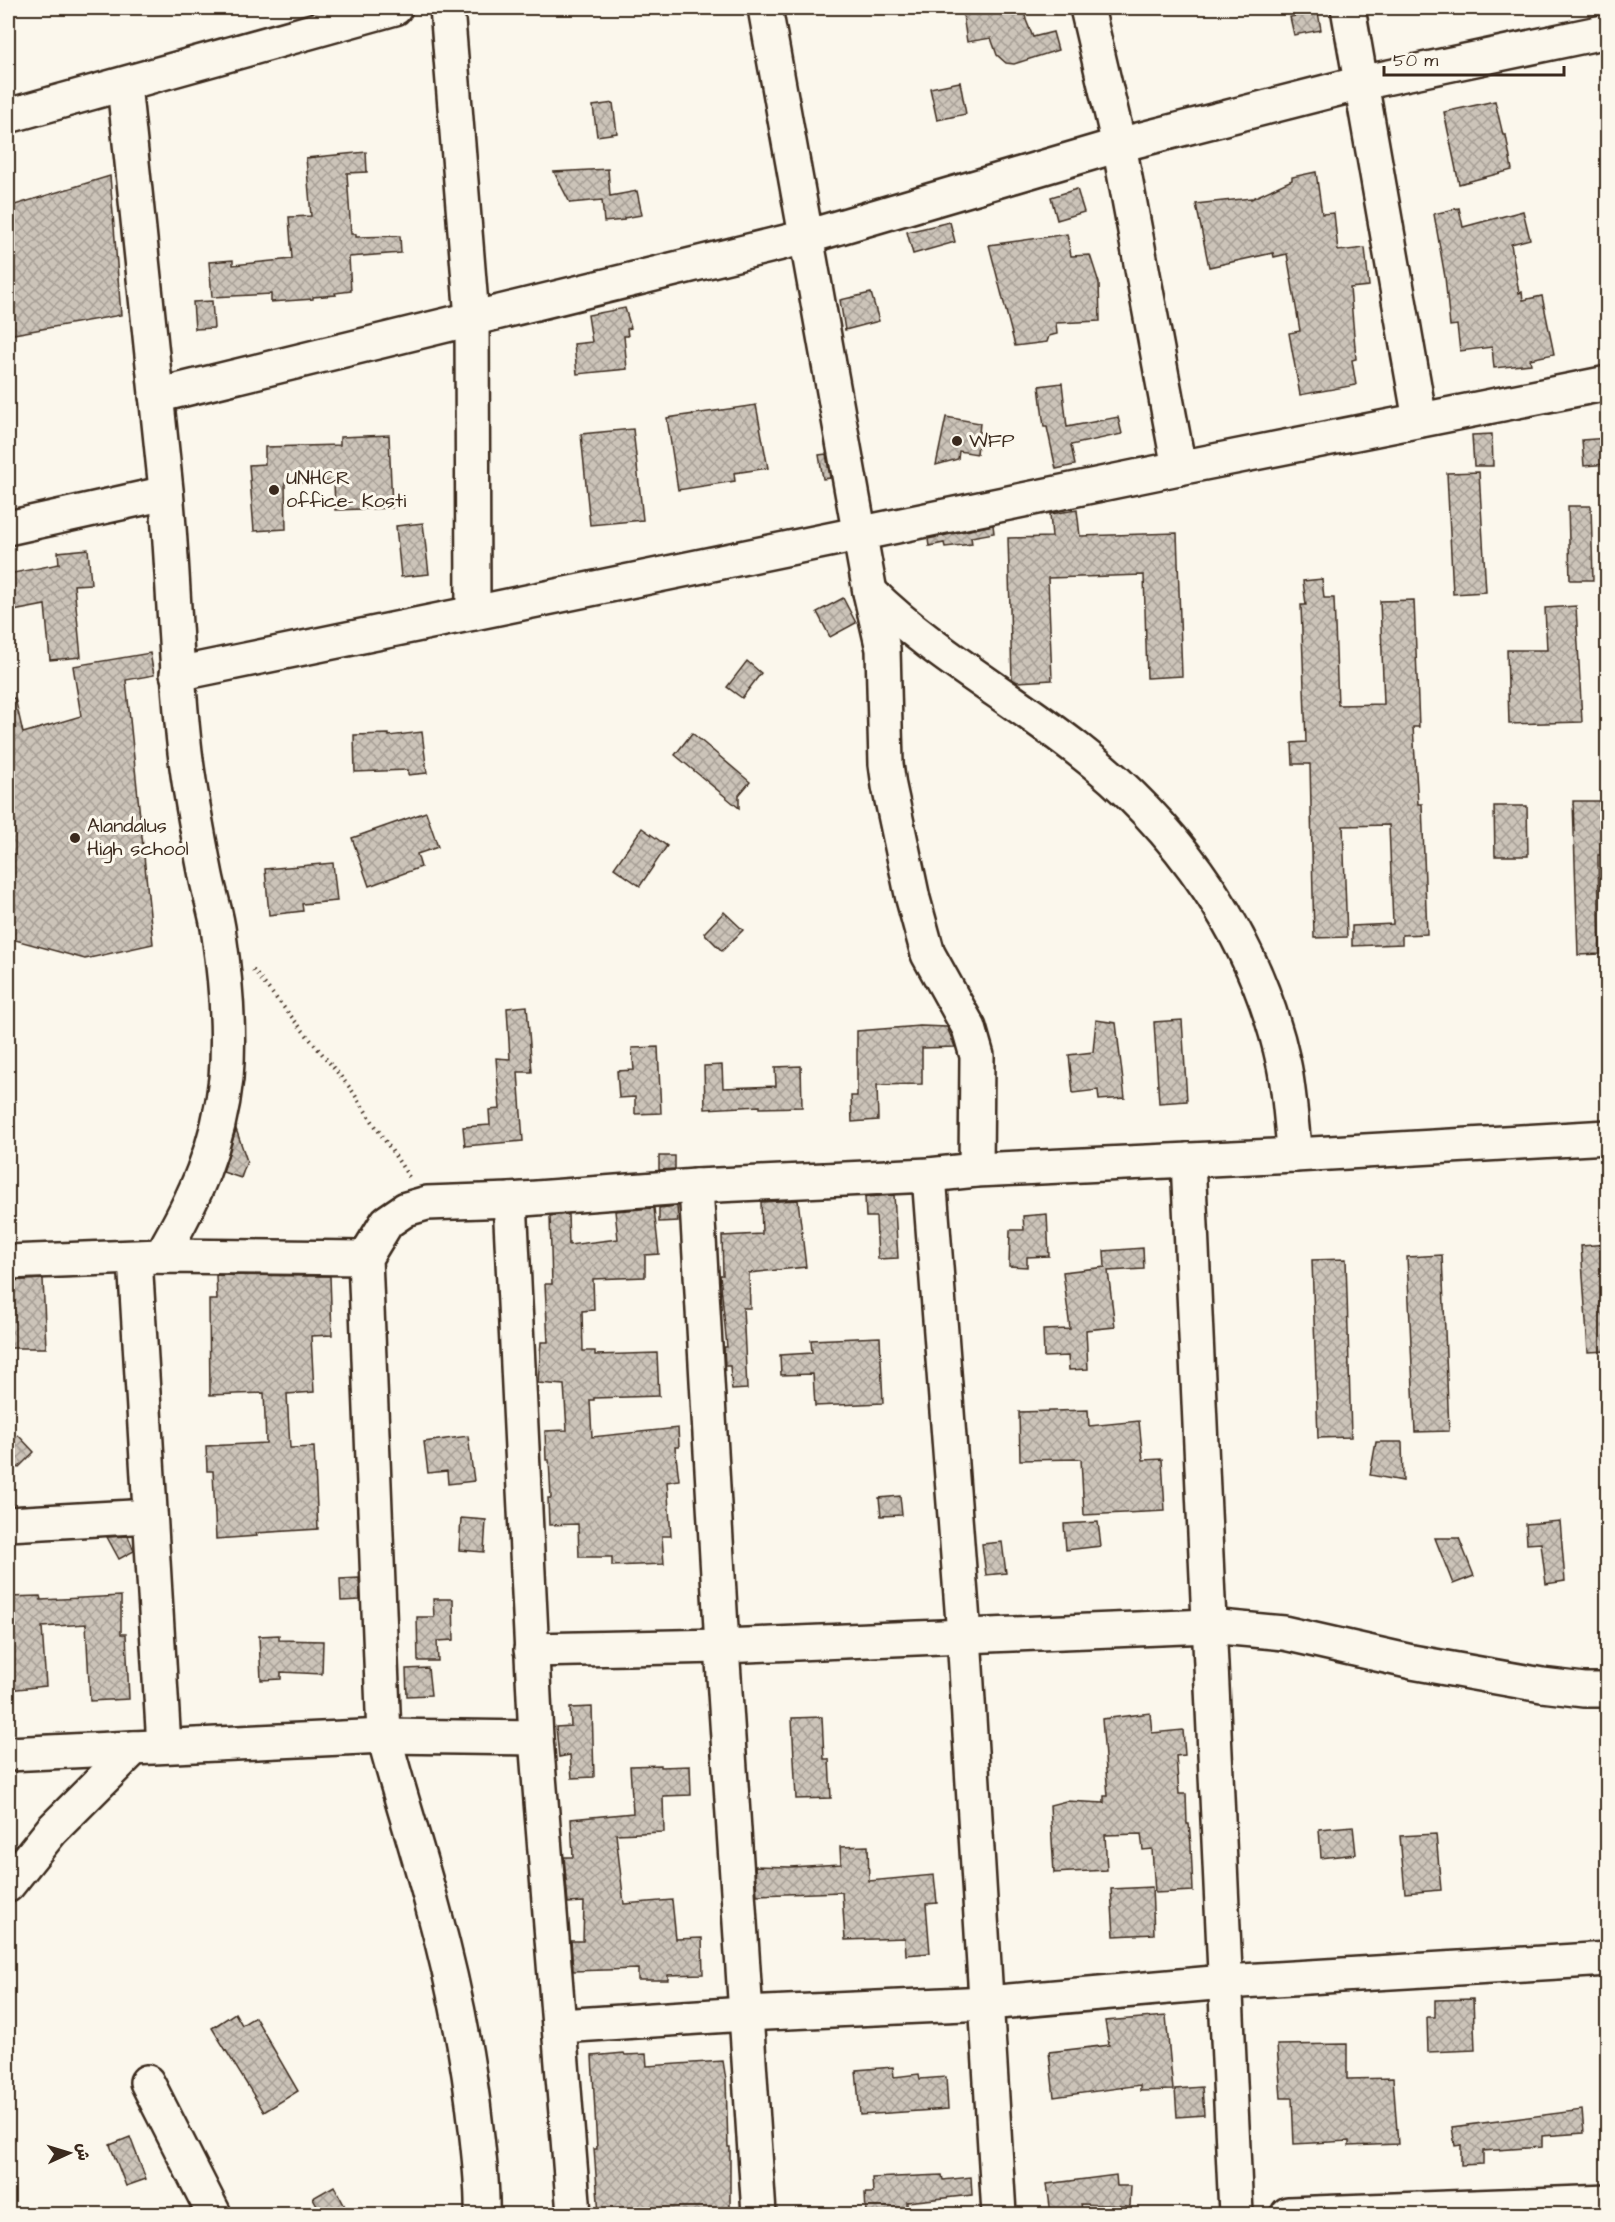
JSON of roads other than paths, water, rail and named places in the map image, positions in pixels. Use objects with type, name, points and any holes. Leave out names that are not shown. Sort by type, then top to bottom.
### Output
[{"type":"street","points":[[8,116],[395,8]]},
{"type":"street","points":[[447,8],[472,318],[473,613]]},
{"type":"street","points":[[765,8],[870,592],[883,649],[886,764],[889,786],[913,899],[928,954],[969,1028],[977,1056],[976,1170]]},
{"type":"street","points":[[1088,8],[1119,145],[1179,468]]},
{"type":"street","points":[[1348,8],[1420,420]]},
{"type":"street","points":[[156,396],[806,237],[1119,145],[1361,83],[1608,31]]},
{"type":"street","points":[[8,1885],[52,1830],[149,1747],[148,1257],[188,1209],[204,1174],[222,1108],[228,1044],[227,1009],[219,932],[195,818],[177,674],[166,493],[123,85]]},
{"type":"street","points":[[177,674],[1608,382]]},
{"type":"street","points":[[8,528],[166,493]]},
{"type":"street","points":[[870,592],[886,609],[918,635],[1078,749],[1128,792],[1171,837],[1202,878],[1238,939],[1266,1001],[1284,1066],[1295,1155]]},
{"type":"street","points":[[482,2214],[474,2106],[452,1982],[434,1909],[399,1797],[384,1736],[365,1258],[387,1222],[406,1209],[427,1203],[510,1200],[696,1186],[929,1175],[976,1170],[1608,1137]]},
{"type":"street","points":[[1188,1160],[1236,2214]]},
{"type":"street","points":[[929,1175],[964,1635],[999,2214]]},
{"type":"street","points":[[696,1186],[722,1646],[759,2214]]},
{"type":"street","points":[[510,1200],[536,1738],[574,2214]]},
{"type":"street","points":[[8,1262],[148,1257],[365,1258]]},
{"type":"street","points":[[8,1524],[150,1516]]},
{"type":"street","points":[[531,1650],[722,1646],[1209,1626],[1284,1634],[1412,1662],[1542,1685],[1584,1690],[1608,1690]]},
{"type":"street","points":[[8,1754],[384,1736],[536,1738]]},
{"type":"street","points":[[560,2026],[745,2014],[987,2003],[1225,1982],[1608,1959]]},
{"type":"street","points":[[147,2082],[214,2214]]},
{"type":"street","points":[[1288,2214],[1608,2202]]},
{"type":"place","name":"WFP","points":[[957,441]]},
{"type":"place","name":"UNHCR office- Kosti","points":[[274,490]]},
{"type":"place","name":"Alandalus High school","points":[[75,838]]}]
